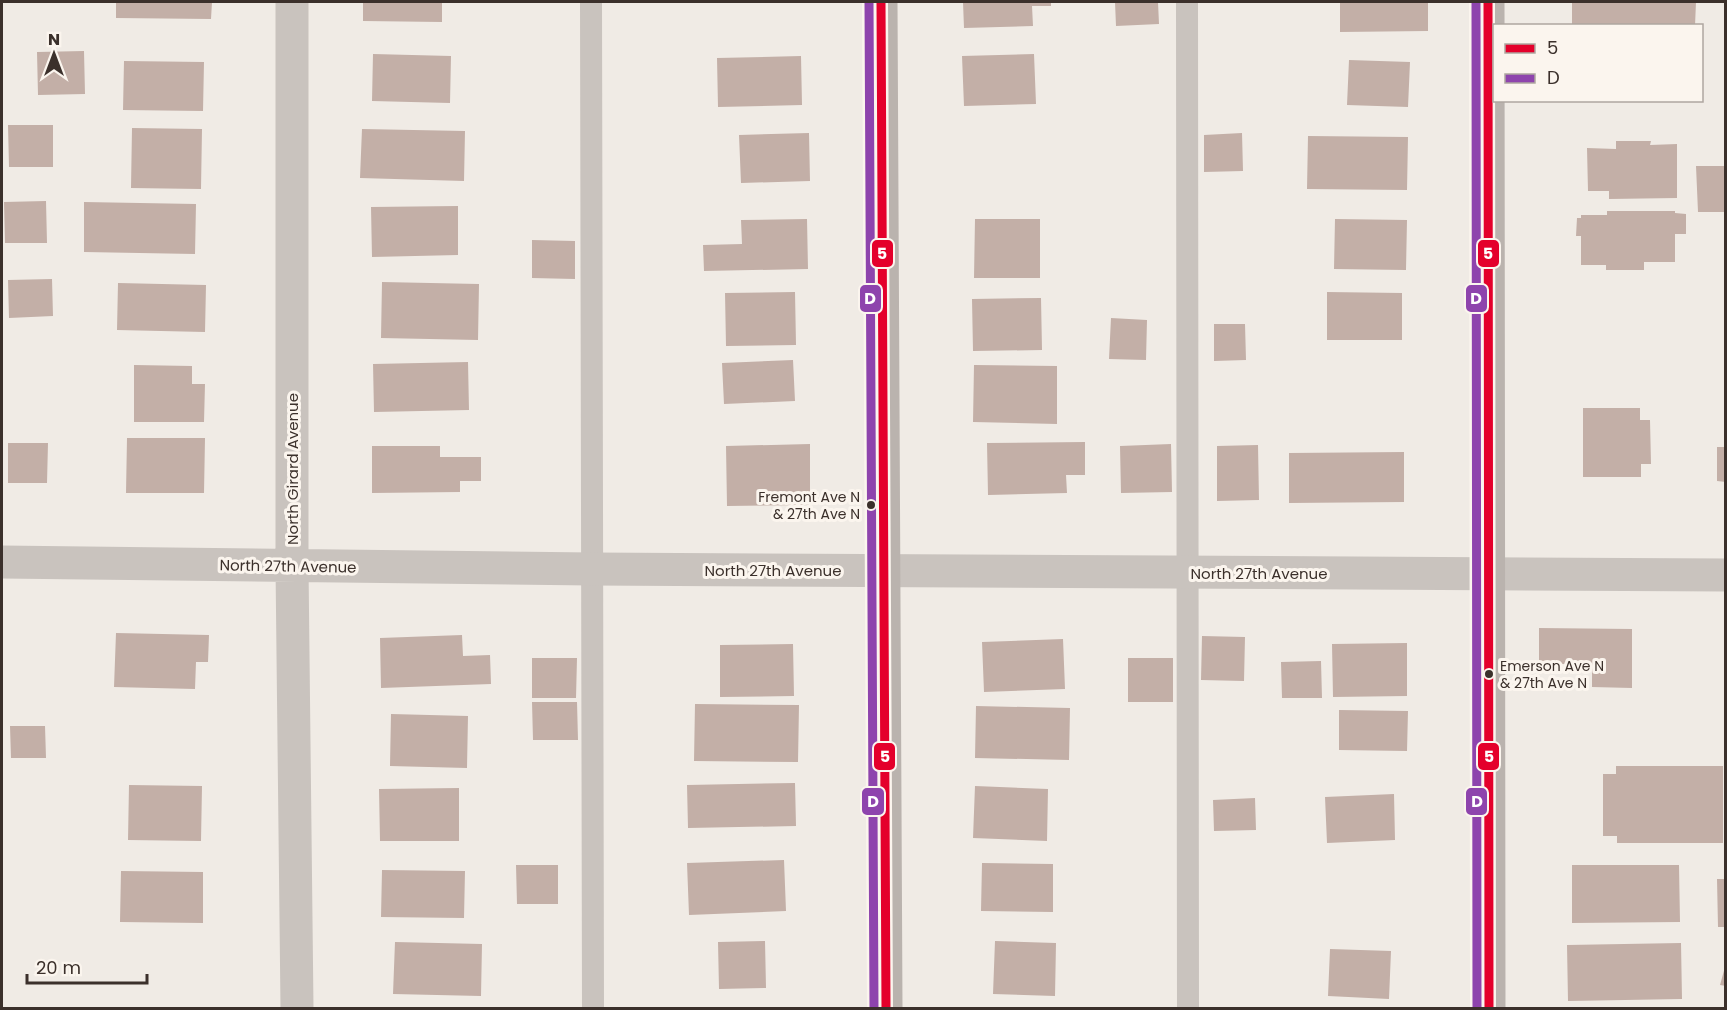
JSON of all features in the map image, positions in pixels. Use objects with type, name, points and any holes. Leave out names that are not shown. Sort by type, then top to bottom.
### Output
[{"type":"street","name":"North Girard Avenue","points":[[292,2],[292,566],[297,1008]]},
{"type":"street","points":[[881,2],[886,1008]]},
{"type":"street","points":[[1488,2],[1489,1008]]},
{"type":"street","name":"North 27th Avenue","points":[[2,562],[591,569],[1725,575]]},
{"type":"lane","points":[[591,2],[593,1008]]},
{"type":"lane","points":[[1187,2],[1188,1008]]},
{"type":"building","points":[[116,2],[212,2],[211,19],[116,18]]},
{"type":"building","points":[[363,2],[442,2],[442,22],[363,21]]},
{"type":"building","points":[[963,2],[1051,2],[1051,6],[1032,6],[1033,26],[964,28]]},
{"type":"building","points":[[1115,2],[1158,2],[1159,24],[1116,26]]},
{"type":"building","points":[[1340,2],[1428,2],[1428,31],[1340,32]]},
{"type":"building","points":[[1572,2],[1696,2],[1695,24],[1572,24]]},
{"type":"building","points":[[84,51],[85,94],[38,95],[37,52]]},
{"type":"building","points":[[373,54],[451,56],[450,103],[372,101]]},
{"type":"building","points":[[1034,54],[1036,104],[964,106],[962,56]]},
{"type":"building","points":[[801,56],[802,105],[718,107],[717,58]]},
{"type":"building","points":[[1349,60],[1410,62],[1408,107],[1347,105]]},
{"type":"building","points":[[124,61],[204,62],[203,111],[123,110]]},
{"type":"building","points":[[8,125],[53,125],[53,167],[9,167]]},
{"type":"building","points":[[132,128],[202,129],[201,189],[131,188]]},
{"type":"building","points":[[362,129],[465,131],[464,181],[360,178]]},
{"type":"building","points":[[809,133],[810,181],[741,183],[739,135]]},
{"type":"building","points":[[1242,133],[1243,171],[1204,172],[1204,135]]},
{"type":"building","points":[[1308,136],[1408,137],[1407,190],[1307,189]]},
{"type":"building","points":[[1616,141],[1651,141],[1650,145],[1677,144],[1677,198],[1609,199],[1609,191],[1588,191],[1587,148],[1616,149]]},
{"type":"building","points":[[1696,166],[1726,166],[1726,212],[1698,212]]},
{"type":"building","points":[[46,201],[47,243],[5,243],[4,202]]},
{"type":"building","points":[[84,202],[196,204],[195,254],[84,252]]},
{"type":"building","points":[[458,206],[458,255],[372,257],[371,207]]},
{"type":"building","points":[[1607,211],[1675,211],[1675,213],[1686,214],[1686,234],[1675,234],[1675,262],[1644,262],[1644,270],[1606,270],[1606,265],[1581,265],[1581,236],[1576,236],[1577,218],[1581,218],[1581,215],[1607,215]]},
{"type":"building","points":[[807,219],[808,269],[704,271],[703,245],[742,244],[741,220]]},
{"type":"building","points":[[975,219],[1040,219],[1040,278],[974,278]]},
{"type":"building","points":[[1335,219],[1407,220],[1406,270],[1334,269]]},
{"type":"building","points":[[532,240],[575,241],[575,279],[532,278]]},
{"type":"building","points":[[52,279],[53,316],[9,318],[8,280]]},
{"type":"building","points":[[382,282],[479,284],[478,340],[381,338]]},
{"type":"building","points":[[118,283],[206,285],[205,332],[117,330]]},
{"type":"building","points":[[795,292],[796,345],[726,346],[725,293]]},
{"type":"building","points":[[1327,292],[1402,293],[1402,340],[1327,340]]},
{"type":"building","points":[[1041,298],[1042,350],[973,351],[972,299]]},
{"type":"building","points":[[1111,318],[1147,320],[1146,360],[1109,359]]},
{"type":"building","points":[[1214,324],[1245,324],[1246,360],[1214,361]]},
{"type":"building","points":[[793,360],[795,401],[724,404],[722,363]]},
{"type":"building","points":[[468,362],[469,410],[374,412],[373,364]]},
{"type":"building","points":[[134,365],[192,366],[192,384],[205,384],[204,422],[134,422]]},
{"type":"building","points":[[974,365],[1057,366],[1057,424],[973,422]]},
{"type":"building","points":[[1583,408],[1640,408],[1640,420],[1650,420],[1651,464],[1641,464],[1641,477],[1583,477]]},
{"type":"building","points":[[127,438],[205,438],[204,493],[126,493]]},
{"type":"building","points":[[1085,442],[1085,475],[1066,475],[1067,493],[988,495],[987,443]]},
{"type":"building","points":[[8,443],[48,443],[47,483],[8,483]]},
{"type":"building","points":[[810,444],[810,505],[727,506],[726,446]]},
{"type":"building","points":[[1171,444],[1172,492],[1121,493],[1120,446]]},
{"type":"building","points":[[1258,445],[1259,500],[1217,501],[1217,446]]},
{"type":"building","points":[[372,446],[440,446],[440,457],[481,457],[481,481],[460,481],[460,492],[372,493]]},
{"type":"building","points":[[1717,447],[1726,447],[1726,482],[1717,481]]},
{"type":"building","points":[[1404,452],[1404,502],[1289,503],[1289,453]]},
{"type":"building","points":[[1539,628],[1632,629],[1632,688],[1592,687],[1592,664],[1539,664]]},
{"type":"building","points":[[116,633],[209,635],[208,662],[196,662],[195,689],[114,687]]},
{"type":"building","points":[[462,635],[463,656],[490,655],[491,684],[381,688],[380,638]]},
{"type":"building","points":[[1202,636],[1245,637],[1244,681],[1201,680]]},
{"type":"building","points":[[1063,639],[1065,689],[984,692],[982,642]]},
{"type":"building","points":[[1407,643],[1407,696],[1333,697],[1332,644]]},
{"type":"building","points":[[793,644],[794,696],[720,697],[720,645]]},
{"type":"building","points":[[532,658],[577,658],[576,698],[532,698]]},
{"type":"building","points":[[1128,658],[1173,658],[1173,702],[1128,702]]},
{"type":"building","points":[[1321,661],[1322,698],[1282,698],[1281,662]]},
{"type":"building","points":[[532,702],[577,702],[578,740],[533,740]]},
{"type":"building","points":[[695,704],[799,705],[798,762],[694,761]]},
{"type":"building","points":[[976,706],[1070,708],[1069,760],[975,758]]},
{"type":"building","points":[[1339,710],[1408,711],[1407,751],[1339,750]]},
{"type":"building","points":[[391,714],[468,716],[467,768],[390,766]]},
{"type":"building","points":[[10,726],[45,726],[46,758],[11,758]]},
{"type":"building","points":[[1616,766],[1723,766],[1723,843],[1617,843],[1617,836],[1603,836],[1603,774],[1616,774]]},
{"type":"building","points":[[795,783],[796,826],[688,828],[687,785]]},
{"type":"building","points":[[129,785],[202,786],[201,841],[128,840]]},
{"type":"building","points":[[975,786],[1048,789],[1047,841],[973,838]]},
{"type":"building","points":[[459,788],[459,841],[380,841],[379,789]]},
{"type":"building","points":[[1394,794],[1395,840],[1327,843],[1325,797]]},
{"type":"building","points":[[1255,798],[1256,830],[1214,831],[1213,800]]},
{"type":"building","points":[[784,860],[786,911],[689,915],[687,863]]},
{"type":"building","points":[[982,863],[1053,864],[1053,912],[981,911]]},
{"type":"building","points":[[516,865],[558,865],[558,904],[517,904]]},
{"type":"building","points":[[1572,865],[1679,865],[1680,922],[1572,923]]},
{"type":"building","points":[[382,870],[465,871],[464,918],[381,917]]},
{"type":"building","points":[[121,871],[203,872],[203,923],[120,922]]},
{"type":"building","points":[[1717,879],[1726,879],[1726,927],[1718,927]]},
{"type":"building","points":[[765,941],[766,988],[719,989],[718,942]]},
{"type":"building","points":[[995,941],[1056,943],[1055,996],[993,994]]},
{"type":"building","points":[[395,942],[482,944],[481,996],[393,994]]},
{"type":"building","points":[[1681,943],[1682,999],[1568,1001],[1567,945]]},
{"type":"building","points":[[1330,949],[1391,951],[1389,999],[1328,996]]},
{"type":"building","points":[[1726,967],[1726,986],[1720,985]]},
{"type":"transit line","name":"D","points":[[869,2],[874,1008]]},
{"type":"transit line","name":"5","points":[[881,2],[886,1008]]},
{"type":"transit line","name":"D","points":[[1476,2],[1477,1008]]},
{"type":"transit line","name":"5","points":[[1488,2],[1489,1008]]},
{"type":"place","name":"Fremont Ave N & 27th Ave N","points":[[871,505]]},
{"type":"place","name":"Emerson Ave N & 27th Ave N","points":[[1489,674]]}]
